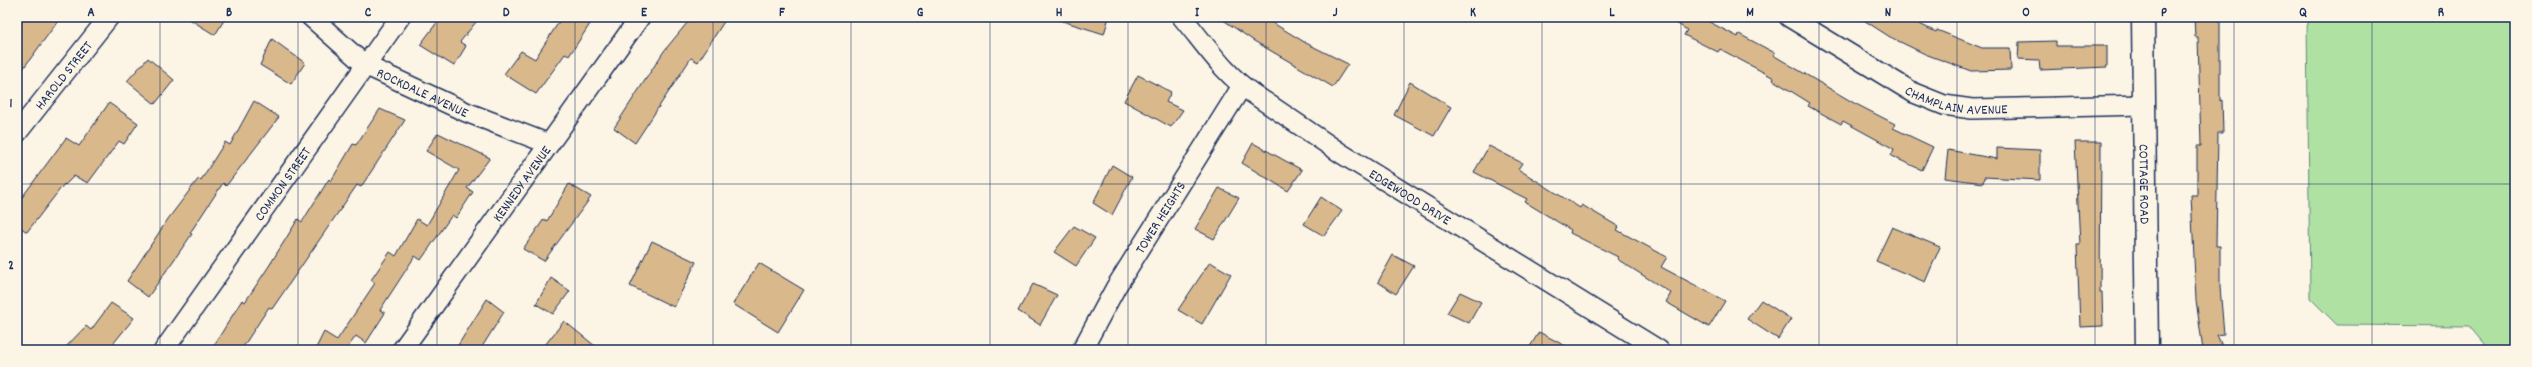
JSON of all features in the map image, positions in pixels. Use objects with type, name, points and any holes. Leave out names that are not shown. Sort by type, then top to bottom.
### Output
[{"type":"street","name":"HAROLD STREET","points":[[17,133],[109,17]]},
{"type":"street","name":"ROCKDALE AVENUE","points":[[311,17],[365,65],[466,112],[549,144]]},
{"type":"street","name":"COMMON STREET","points":[[164,350],[400,17]]},
{"type":"street","name":"KENNEDY AVENUE","points":[[402,350],[640,17]]},
{"type":"street","name":"EDGEWOOD DRIVE","points":[[1182,17],[1242,86],[1336,150],[1659,350]]},
{"type":"street","name":"CHAMPLAIN AVENUE","points":[[1789,17],[1905,88],[1944,105],[1972,109],[2144,105]]},
{"type":"street","name":"COTTAGE ROAD","points":[[2143,17],[2147,350]]},
{"type":"street","name":"TOWER HEIGHTS","points":[[1082,350],[1116,287],[1242,86]]},
{"type":"green space","points":[[2307,17],[2515,17],[2515,350],[2489,350],[2469,326],[2337,325],[2310,298]]},
{"type":"building","points":[[17,17],[61,17],[17,77]]},
{"type":"building","points":[[186,17],[226,17],[215,35]]},
{"type":"building","points":[[441,17],[480,17],[460,42],[466,46],[454,66],[420,45]]},
{"type":"building","points":[[562,17],[580,17],[590,24],[569,56],[565,54],[536,94],[504,74],[521,51],[535,59]]},
{"type":"building","points":[[692,17],[727,17],[698,62],[691,58],[635,143],[614,128],[664,51]]},
{"type":"building","points":[[1060,17],[1109,17],[1104,34],[1059,20]]},
{"type":"building","points":[[1219,17],[1263,17],[1306,43],[1348,64],[1333,87],[1254,41]]},
{"type":"building","points":[[1667,17],[1700,17],[1738,37],[1739,34],[1775,53],[1773,55],[1854,103],[1895,124],[1893,128],[1933,147],[1922,170],[1891,156],[1894,149],[1843,121],[1841,124],[1808,106],[1810,103],[1773,80],[1774,78],[1720,49],[1718,52],[1684,35],[1687,30]]},
{"type":"building","points":[[1859,17],[1905,17],[1936,32],[1937,30],[1982,48],[2010,48],[2011,70],[1971,71],[1925,54],[1890,37]]},
{"type":"building","points":[[2194,17],[2220,17],[2220,101],[2222,100],[2223,133],[2218,133],[2216,246],[2220,246],[2220,287],[2224,334],[2217,335],[2224,350],[2203,350],[2196,300],[2191,195],[2197,195],[2197,146],[2201,146],[2198,37],[2195,37]]},
{"type":"building","points":[[272,39],[305,63],[291,84],[260,65]]},
{"type":"building","points":[[2056,41],[2056,46],[2107,46],[2107,67],[2040,70],[2039,60],[2018,59],[2019,42]]},
{"type":"building","points":[[148,58],[174,80],[155,104],[127,81]]},
{"type":"building","points":[[1138,75],[1171,92],[1166,102],[1183,110],[1171,127],[1124,101]]},
{"type":"building","points":[[1410,82],[1451,107],[1434,136],[1394,115]]},
{"type":"building","points":[[254,101],[279,117],[226,186],[223,183],[190,233],[192,234],[148,297],[127,281],[168,219],[199,178],[201,180],[225,142],[230,145]]},
{"type":"building","points":[[109,103],[138,123],[124,144],[119,141],[88,183],[74,176],[65,185],[64,184],[27,232],[17,225],[17,204],[66,138],[79,146]]},
{"type":"building","points":[[380,109],[405,120],[361,187],[357,185],[272,309],[269,307],[241,350],[211,350],[242,300],[245,302],[269,266],[298,219],[302,222],[329,179],[331,181],[353,144],[356,145]]},
{"type":"building","points":[[438,133],[490,158],[467,188],[473,192],[456,218],[452,215],[421,260],[415,256],[380,310],[385,313],[366,343],[356,336],[348,347],[352,350],[315,350],[324,332],[337,340],[375,283],[371,280],[390,252],[396,256],[417,219],[427,225],[459,170],[426,151]]},
{"type":"building","points":[[2075,142],[2101,142],[2100,292],[2102,292],[2103,326],[2080,327],[2077,245],[2080,245]]},
{"type":"building","points":[[1253,143],[1302,170],[1288,191],[1242,163]]},
{"type":"building","points":[[1489,146],[1522,163],[1518,169],[1580,208],[1582,205],[1619,227],[1617,230],[1667,257],[1661,267],[1725,301],[1709,327],[1666,302],[1671,293],[1617,259],[1618,257],[1570,233],[1571,230],[1525,202],[1527,199],[1474,172]]},
{"type":"building","points":[[1997,148],[2040,150],[2040,180],[1984,177],[1983,183],[1945,178],[1948,150],[1997,159]]},
{"type":"building","points":[[1112,165],[1132,177],[1112,215],[1093,203]]},
{"type":"building","points":[[569,184],[591,197],[544,261],[523,249],[544,219],[547,221]]},
{"type":"building","points":[[1219,188],[1239,198],[1214,239],[1195,229]]},
{"type":"building","points":[[1321,197],[1342,211],[1324,236],[1304,224]]},
{"type":"building","points":[[1074,226],[1095,238],[1076,266],[1054,252]]},
{"type":"building","points":[[1892,227],[1940,247],[1925,282],[1876,261]]},
{"type":"building","points":[[652,241],[696,262],[674,307],[630,286]]},
{"type":"building","points":[[1393,255],[1414,266],[1396,294],[1378,282]]},
{"type":"building","points":[[1210,262],[1231,274],[1202,324],[1178,310]]},
{"type":"building","points":[[759,263],[804,290],[778,332],[733,304]]},
{"type":"building","points":[[551,278],[570,291],[553,314],[536,304]]},
{"type":"building","points":[[1033,284],[1057,295],[1040,325],[1018,311]]},
{"type":"building","points":[[1460,292],[1481,302],[1469,323],[1447,313]]},
{"type":"building","points":[[487,299],[504,312],[480,350],[455,350]]},
{"type":"building","points":[[1761,300],[1791,319],[1778,339],[1747,319]]},
{"type":"building","points":[[111,303],[134,318],[108,350],[63,350],[86,326],[91,330]]},
{"type":"building","points":[[564,321],[600,350],[541,350]]},
{"type":"building","points":[[1539,332],[1573,350],[1528,350]]}]
